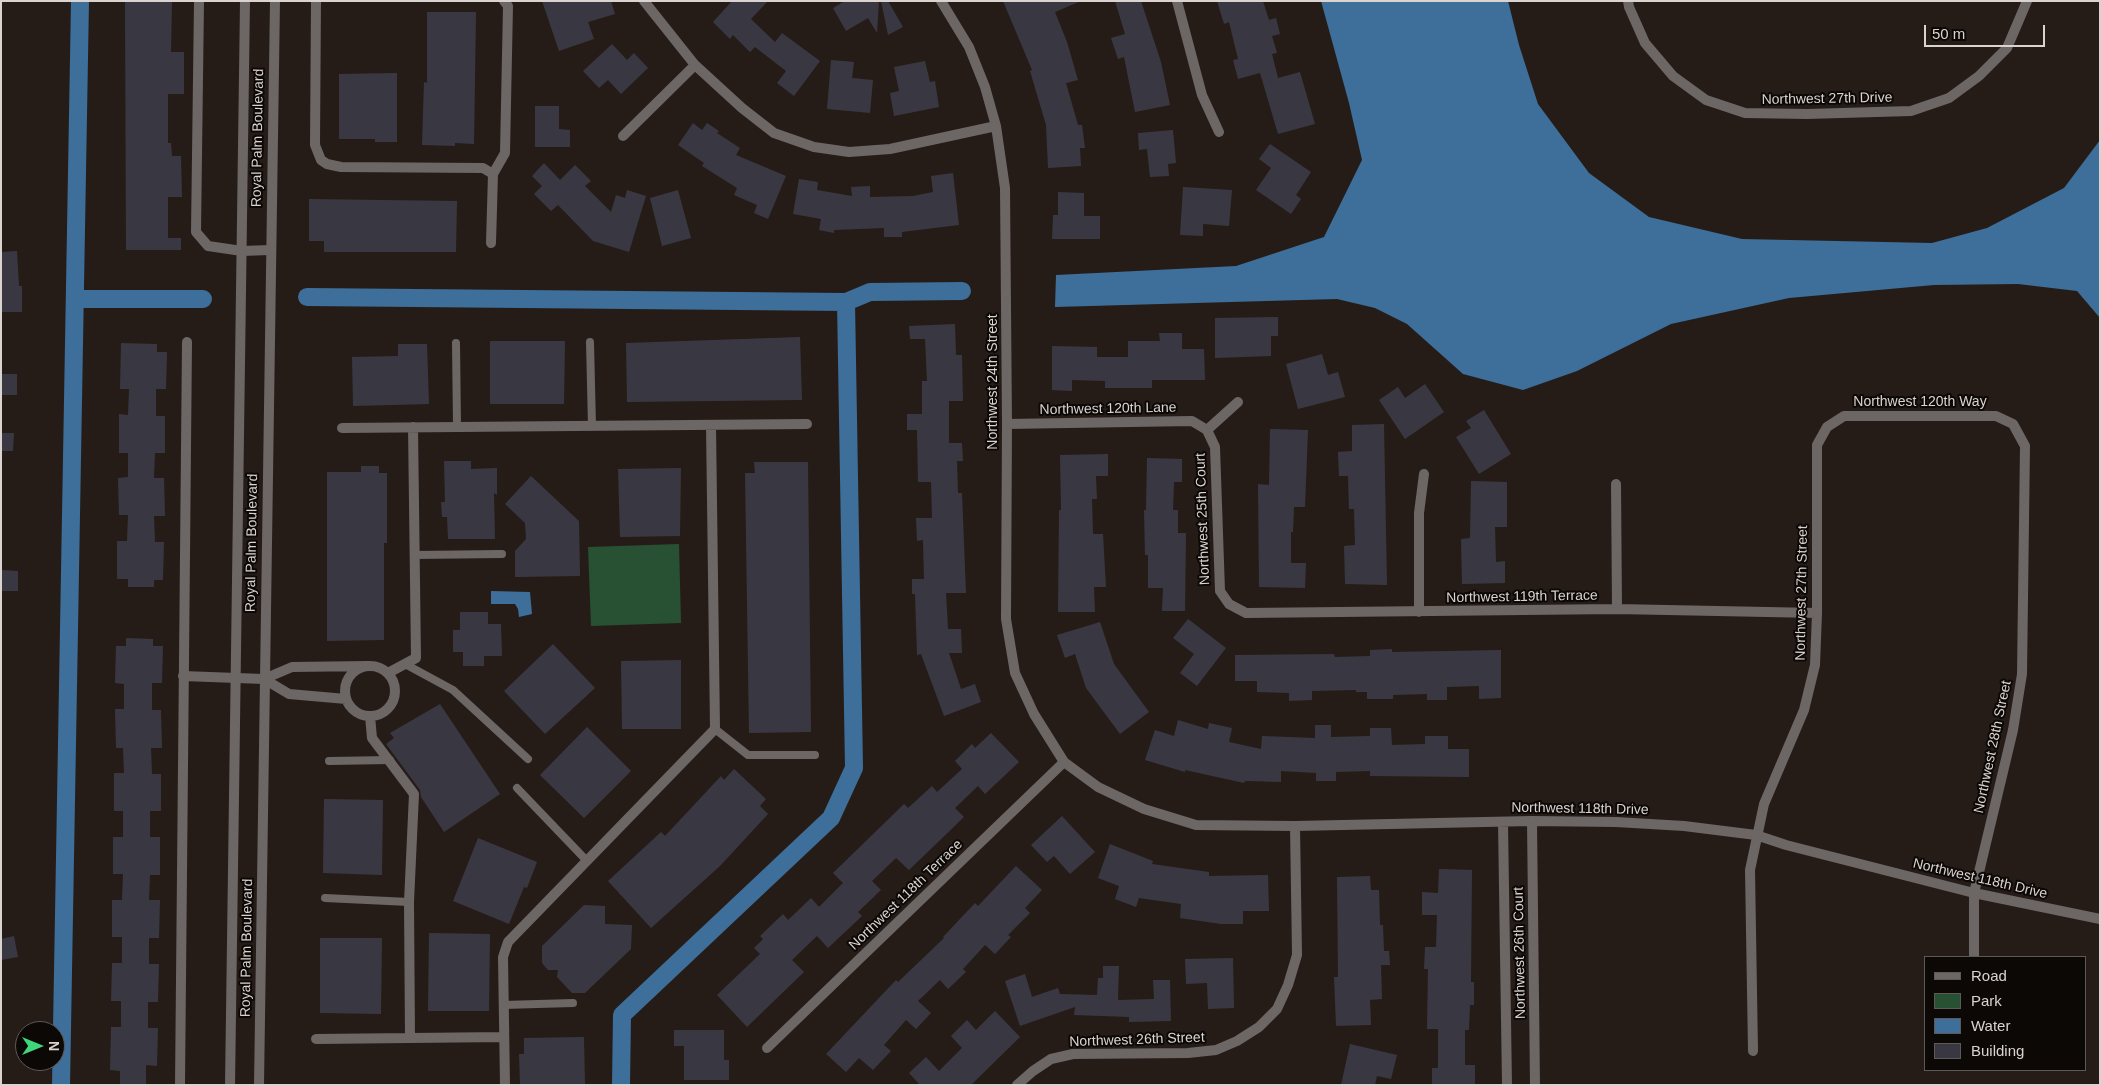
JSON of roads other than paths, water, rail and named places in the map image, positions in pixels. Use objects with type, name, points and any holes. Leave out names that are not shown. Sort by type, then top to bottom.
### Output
[{"type":"street","points":[[199,1],[196,232],[208,246],[242,251],[270,250]]},
{"type":"street","name":"Royal Palm Boulevard","points":[[230,1085],[245,1]]},
{"type":"street","name":"Royal Palm Boulevard","points":[[259,1085],[275,1]]},
{"type":"street","points":[[316,1],[315,145],[322,160],[327,164],[341,167],[483,168],[493,174]]},
{"type":"street","points":[[491,243],[493,174],[505,153],[508,6],[504,1]]},
{"type":"street","points":[[644,1],[695,65],[774,134],[814,146],[849,152],[890,149],[996,126]]},
{"type":"street","name":"Northwest 24th Street","points":[[942,1],[969,47],[986,87],[996,126],[1005,188],[1006,618],[1013,664],[1015,673],[1034,714],[1064,762]]},
{"type":"street","points":[[1177,1],[1202,94],[1219,132]]},
{"type":"street","name":"Northwest 27th Drive","points":[[1628,1],[1645,43],[1673,76],[1706,100],[1745,113],[1807,114],[1911,112],[1949,98],[1979,76],[2007,48],[2027,1]]},
{"type":"street","points":[[623,136],[695,65]]},
{"type":"street","points":[[180,1085],[187,342]]},
{"type":"street","points":[[1207,430],[1238,402]]},
{"type":"street","name":"Northwest 120th Way","points":[[1827,427],[1844,416],[1996,416],[2013,424]]},
{"type":"street","name":"Northwest 120th Lane","points":[[1007,424],[1192,421],[1207,430]]},
{"type":"street","points":[[342,428],[807,424]]},
{"type":"street","name":"Northwest 28th Street","points":[[1974,956],[1974,893],[2013,730],[2022,674],[2025,446],[2013,424]]},
{"type":"street","points":[[505,1085],[503,957],[508,942],[715,729],[712,425]]},
{"type":"street","points":[[388,673],[416,658],[413,427]]},
{"type":"street","name":"Northwest 27th Street","points":[[1753,1051],[1750,870],[1764,804],[1804,710],[1814,665],[1817,613],[1817,445],[1827,427]]},
{"type":"street","name":"Northwest 25th Court","points":[[1207,430],[1215,447],[1220,591],[1229,604]]},
{"type":"street","points":[[1419,612],[1419,513],[1424,474]]},
{"type":"street","points":[[1616,484],[1617,609]]},
{"type":"street","name":"Northwest 119th Terrace","points":[[1229,604],[1246,613],[1617,609],[1817,613]]},
{"type":"street","points":[[183,676],[264,679],[292,667],[368,666],[381,668],[388,673],[395,689],[392,704],[379,715],[370,716],[356,712],[346,698],[347,681],[352,673],[368,666]]},
{"type":"street","points":[[264,679],[289,694],[346,698]]},
{"type":"street","points":[[370,716],[372,738],[414,794],[409,902],[410,1038]]},
{"type":"street","name":"Northwest 118th Drive","points":[[1064,762],[1098,787],[1136,805],[1196,825],[1295,826],[1532,821],[1616,822],[1684,826],[1756,835],[1786,845],[1974,893],[2100,919]]},
{"type":"street","name":"Northwest 118th Terrace","points":[[767,1048],[1064,762]]},
{"type":"street","name":"Northwest 26th Court","points":[[1532,821],[1535,1085]]},
{"type":"street","name":"Northwest 26th Court","points":[[1503,822],[1507,1085]]},
{"type":"street","name":"Northwest 26th Street","points":[[1017,1085],[1051,1059],[1073,1054],[1188,1053],[1216,1050],[1237,1041],[1259,1027],[1277,1009],[1298,956],[1295,826]]},
{"type":"street","points":[[316,1039],[504,1037]]},
{"type":"lane","points":[[590,342],[592,426]]},
{"type":"lane","points":[[456,344],[457,427]]},
{"type":"lane","points":[[415,556],[502,554]]},
{"type":"lane","points":[[405,664],[453,690],[528,759]]},
{"type":"lane","points":[[715,729],[748,755],[815,755]]},
{"type":"lane","points":[[329,761],[390,760]]},
{"type":"lane","points":[[517,788],[587,861]]},
{"type":"lane","points":[[325,898],[409,902]]},
{"type":"lane","points":[[504,1005],[573,1003]]},
{"type":"water","points":[[1321,1],[1508,1],[1519,45],[1538,104],[1589,173],[1649,217],[1742,239],[1932,243],[1987,228],[2064,188],[2100,140],[2100,318],[2077,291],[2018,284],[1934,285],[1789,298],[1671,324],[1577,371],[1523,390],[1463,374],[1407,324],[1375,308],[1337,299],[1055,307],[1056,275],[1236,266],[1324,237],[1362,160],[1349,103]]},
{"type":"water","points":[[491,591],[530,592],[532,614],[519,617],[515,604],[491,604]]},
{"type":"waterway","points":[[61,1085],[80,1]]},
{"type":"waterway","points":[[846,302],[870,292],[962,291]]},
{"type":"waterway","points":[[307,297],[846,302],[854,768],[831,818],[622,1015],[621,1085]]},
{"type":"waterway","points":[[76,299],[203,299]]}]
